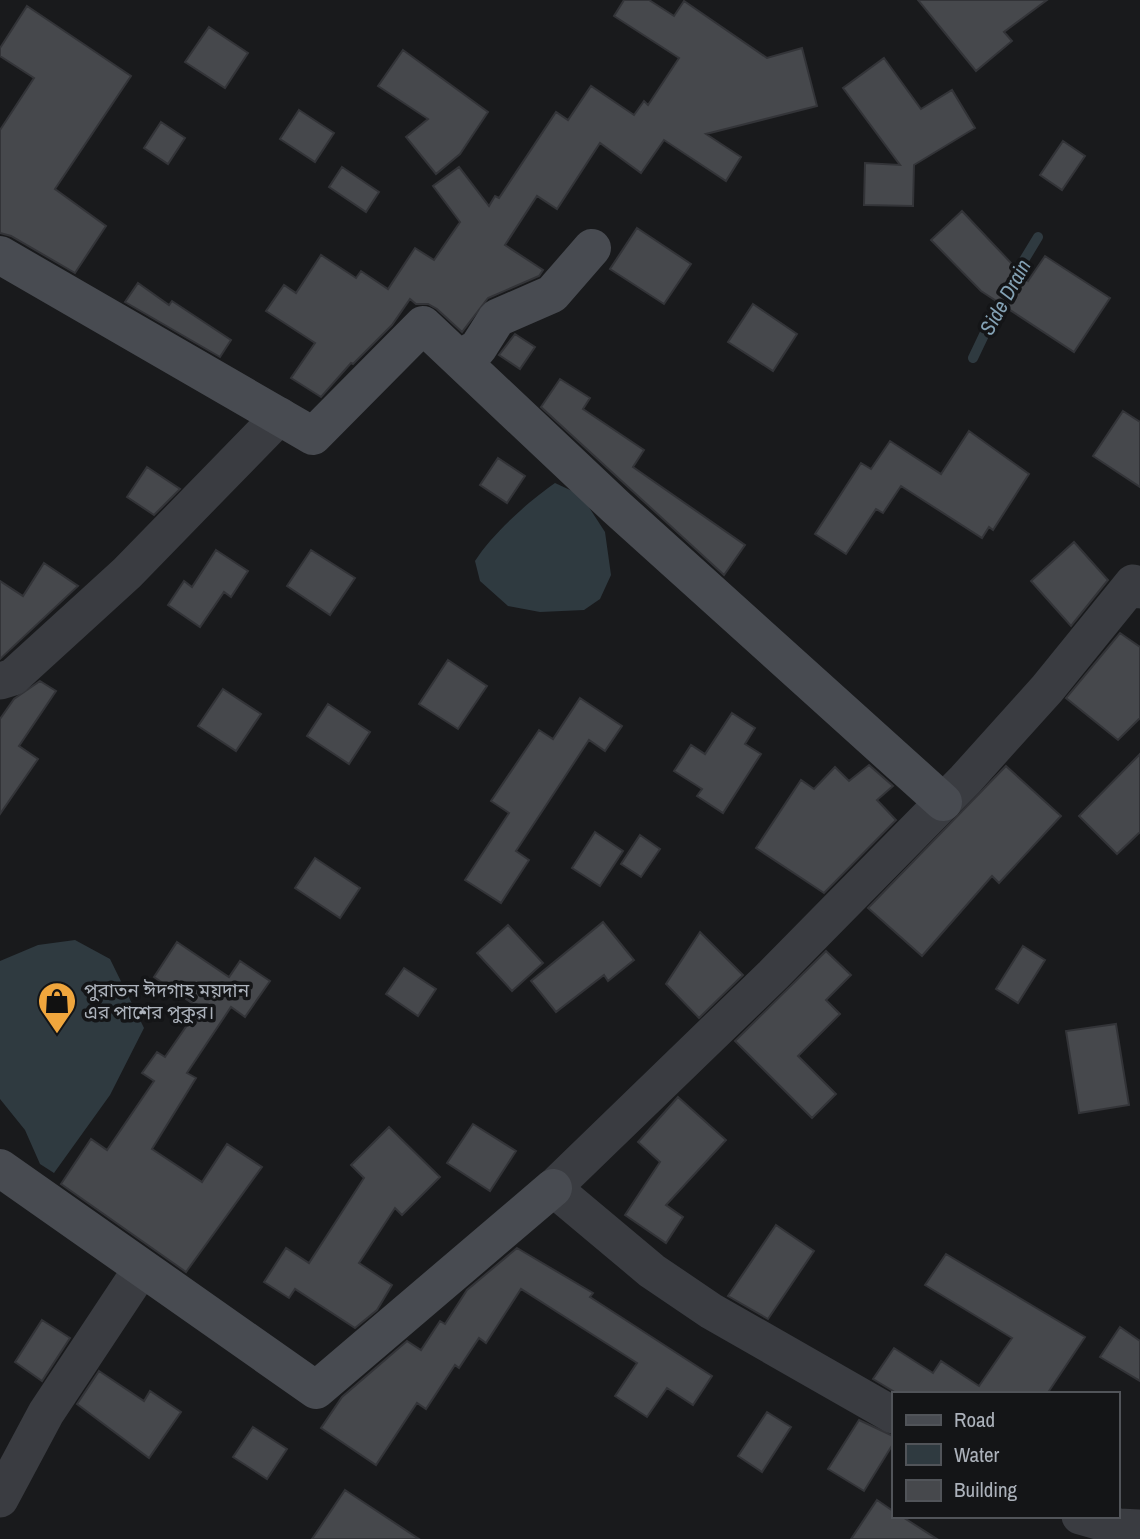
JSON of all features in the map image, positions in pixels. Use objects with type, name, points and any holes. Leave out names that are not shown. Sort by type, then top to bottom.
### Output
[{"type":"street","points":[[460,358],[478,348],[498,318],[552,294],[592,248]]},
{"type":"street","points":[[0,256],[313,436],[423,325],[616,507],[943,802]]},
{"type":"street","points":[[0,681],[13,677],[127,573],[280,416]]},
{"type":"street","points":[[0,1168],[316,1390],[553,1188],[773,975],[943,802],[1047,689],[1133,583],[1140,590]]},
{"type":"street","points":[[553,1188],[652,1271],[711,1311],[892,1414]]},
{"type":"street","points":[[0,1499],[46,1413],[142,1268]]},
{"type":"street","points":[[1087,1518],[1119,1527],[1140,1528]]},
{"type":"water","points":[[555,483],[581,495],[605,532],[611,575],[600,599],[584,610],[540,612],[508,606],[480,581],[475,561],[512,519]]},
{"type":"water","points":[[75,940],[110,959],[144,1028],[110,1095],[54,1173],[40,1164],[25,1130],[0,1099],[0,961],[38,945]]},
{"type":"building","points":[[624,0],[649,0],[674,16],[684,1],[767,58],[802,48],[817,106],[706,134],[741,157],[726,181],[664,140],[641,173],[600,143],[557,209],[537,196],[505,245],[543,270],[539,276],[488,298],[462,332],[437,309],[428,304],[416,304],[410,299],[392,325],[351,363],[321,397],[291,378],[315,343],[266,311],[284,285],[296,293],[321,255],[356,278],[361,271],[388,289],[415,248],[434,260],[460,222],[433,186],[459,167],[489,206],[495,196],[499,198],[556,112],[568,120],[591,86],[634,115],[644,101],[648,105],[679,58],[614,16]]},
{"type":"building","points":[[918,0],[1047,0],[1004,32],[1012,41],[976,71]]},
{"type":"building","points":[[27,6],[131,76],[55,189],[106,226],[75,273],[11,236],[0,233],[0,130],[34,78],[0,56],[0,48]]},
{"type":"building","points":[[209,27],[248,53],[225,88],[185,62]]},
{"type":"building","points":[[403,50],[488,112],[460,154],[436,174],[406,137],[428,119],[378,86]]},
{"type":"building","points":[[884,58],[921,109],[952,90],[975,128],[914,165],[913,206],[864,205],[865,163],[900,165],[843,88]]},
{"type":"building","points":[[299,110],[334,133],[315,162],[280,139]]},
{"type":"building","points":[[161,122],[185,138],[168,164],[144,148]]},
{"type":"building","points":[[1063,141],[1085,156],[1062,190],[1040,175]]},
{"type":"building","points":[[342,167],[379,192],[366,212],[329,187]]},
{"type":"building","points":[[962,211],[1028,281],[1045,256],[1110,298],[1074,352],[981,291],[931,240]]},
{"type":"building","points":[[637,228],[691,264],[664,304],[610,269]]},
{"type":"building","points":[[138,283],[169,305],[172,301],[231,340],[220,357],[125,302]]},
{"type":"building","points":[[753,304],[797,334],[773,371],[728,342]]},
{"type":"building","points":[[515,334],[535,347],[520,369],[499,355]]},
{"type":"building","points":[[560,379],[590,398],[583,409],[644,450],[633,467],[745,545],[724,575],[541,407]]},
{"type":"building","points":[[1123,411],[1140,422],[1140,487],[1093,456]]},
{"type":"building","points":[[969,431],[1029,474],[993,530],[989,527],[982,538],[901,486],[883,513],[876,509],[846,554],[815,534],[861,463],[871,469],[890,441],[941,474]]},
{"type":"building","points":[[498,458],[525,476],[507,503],[480,485]]},
{"type":"building","points":[[147,467],[180,489],[154,515],[127,497]]},
{"type":"building","points":[[1074,542],[1108,580],[1071,626],[1031,581]]},
{"type":"building","points":[[216,550],[248,571],[231,597],[224,592],[200,627],[168,605],[184,581],[192,587]]},
{"type":"building","points":[[311,550],[355,578],[330,615],[287,586]]},
{"type":"building","points":[[44,563],[78,586],[0,659],[0,581],[23,596]]},
{"type":"building","points":[[1120,633],[1140,647],[1140,718],[1118,740],[1066,698]]},
{"type":"building","points":[[448,660],[487,686],[458,729],[419,704]]},
{"type":"building","points":[[40,681],[56,691],[19,746],[38,759],[0,814],[0,719],[14,699]]},
{"type":"building","points":[[223,689],[261,714],[236,751],[198,726]]},
{"type":"building","points":[[580,698],[622,726],[605,751],[589,740],[516,851],[529,860],[501,903],[465,880],[509,813],[491,801],[539,730],[553,739]]},
{"type":"building","points":[[328,704],[370,732],[349,764],[307,736]]},
{"type":"building","points":[[732,713],[755,728],[745,744],[761,754],[723,813],[697,796],[702,789],[674,771],[691,745],[705,754]]},
{"type":"building","points":[[1140,754],[1140,832],[1117,854],[1079,816]]},
{"type":"building","points":[[869,765],[893,786],[877,800],[896,820],[824,893],[756,848],[801,780],[814,789],[835,767],[849,781]]},
{"type":"building","points":[[1006,766],[1061,816],[999,883],[992,876],[922,956],[868,908]]},
{"type":"building","points":[[595,832],[623,851],[600,886],[572,868]]},
{"type":"building","points":[[640,835],[660,849],[641,877],[621,864]]},
{"type":"building","points":[[315,858],[360,888],[340,918],[295,888]]},
{"type":"building","points":[[603,922],[634,960],[608,981],[604,975],[556,1012],[531,981]]},
{"type":"building","points":[[508,925],[543,963],[512,991],[477,953]]},
{"type":"building","points":[[700,932],[743,975],[699,1018],[666,984]]},
{"type":"building","points":[[177,942],[229,977],[240,961],[270,981],[245,1017],[231,1007],[187,1073],[196,1078],[152,1149],[202,1182],[227,1144],[262,1167],[186,1272],[61,1184],[91,1139],[107,1150],[154,1081],[142,1073],[157,1052],[165,1057],[199,1008],[154,977]]},
{"type":"building","points":[[1023,946],[1045,960],[1018,1003],[996,989]]},
{"type":"building","points":[[826,951],[851,975],[826,1000],[840,1014],[798,1056],[836,1094],[812,1118],[735,1041]]},
{"type":"building","points":[[404,968],[436,989],[418,1016],[386,994]]},
{"type":"building","points":[[1116,1024],[1129,1105],[1079,1113],[1066,1031]]},
{"type":"building","points":[[678,1097],[726,1140],[666,1205],[683,1217],[666,1243],[625,1215],[660,1162],[638,1142]]},
{"type":"building","points":[[473,1124],[516,1151],[490,1191],[447,1163]]},
{"type":"building","points":[[389,1127],[440,1177],[402,1215],[395,1208],[359,1263],[392,1285],[377,1310],[355,1328],[295,1289],[289,1298],[264,1282],[286,1248],[309,1263],[364,1178],[351,1165]]},
{"type":"building","points":[[776,1225],[814,1251],[768,1319],[728,1296]]},
{"type":"building","points":[[517,1248],[593,1293],[590,1297],[712,1376],[693,1405],[667,1388],[647,1417],[615,1396],[637,1363],[521,1289],[486,1343],[479,1338],[459,1368],[455,1365],[426,1409],[417,1403],[376,1465],[321,1428],[342,1397],[407,1341],[421,1350],[440,1321],[445,1324],[467,1290]]},
{"type":"building","points":[[946,1254],[1085,1337],[1048,1392],[895,1392],[873,1379],[894,1348],[933,1373],[941,1361],[979,1386],[1012,1338],[925,1285]]},
{"type":"building","points":[[42,1320],[70,1338],[42,1381],[15,1362]]},
{"type":"building","points":[[1120,1327],[1140,1341],[1140,1381],[1100,1357]]},
{"type":"building","points":[[99,1371],[144,1401],[150,1391],[181,1412],[149,1458],[77,1404]]},
{"type":"building","points":[[767,1412],[791,1427],[762,1472],[738,1456]]},
{"type":"building","points":[[859,1420],[892,1436],[892,1446],[864,1491],[828,1469]]},
{"type":"building","points":[[253,1427],[287,1449],[267,1479],[233,1457]]},
{"type":"building","points":[[345,1490],[419,1539],[312,1539]]},
{"type":"building","points":[[877,1500],[892,1510],[892,1518],[904,1518],[937,1539],[851,1539]]},
{"type":"waterway","name":"Side Drain","points":[[1012,280],[1038,237]]},
{"type":"waterway","name":"Side Drain","points":[[973,358],[1004,293]]},
{"type":"place","name":"পুরাতন ঈদগাহ ময়দান এর পাশের পুকুর।","points":[[57,1035]]}]
